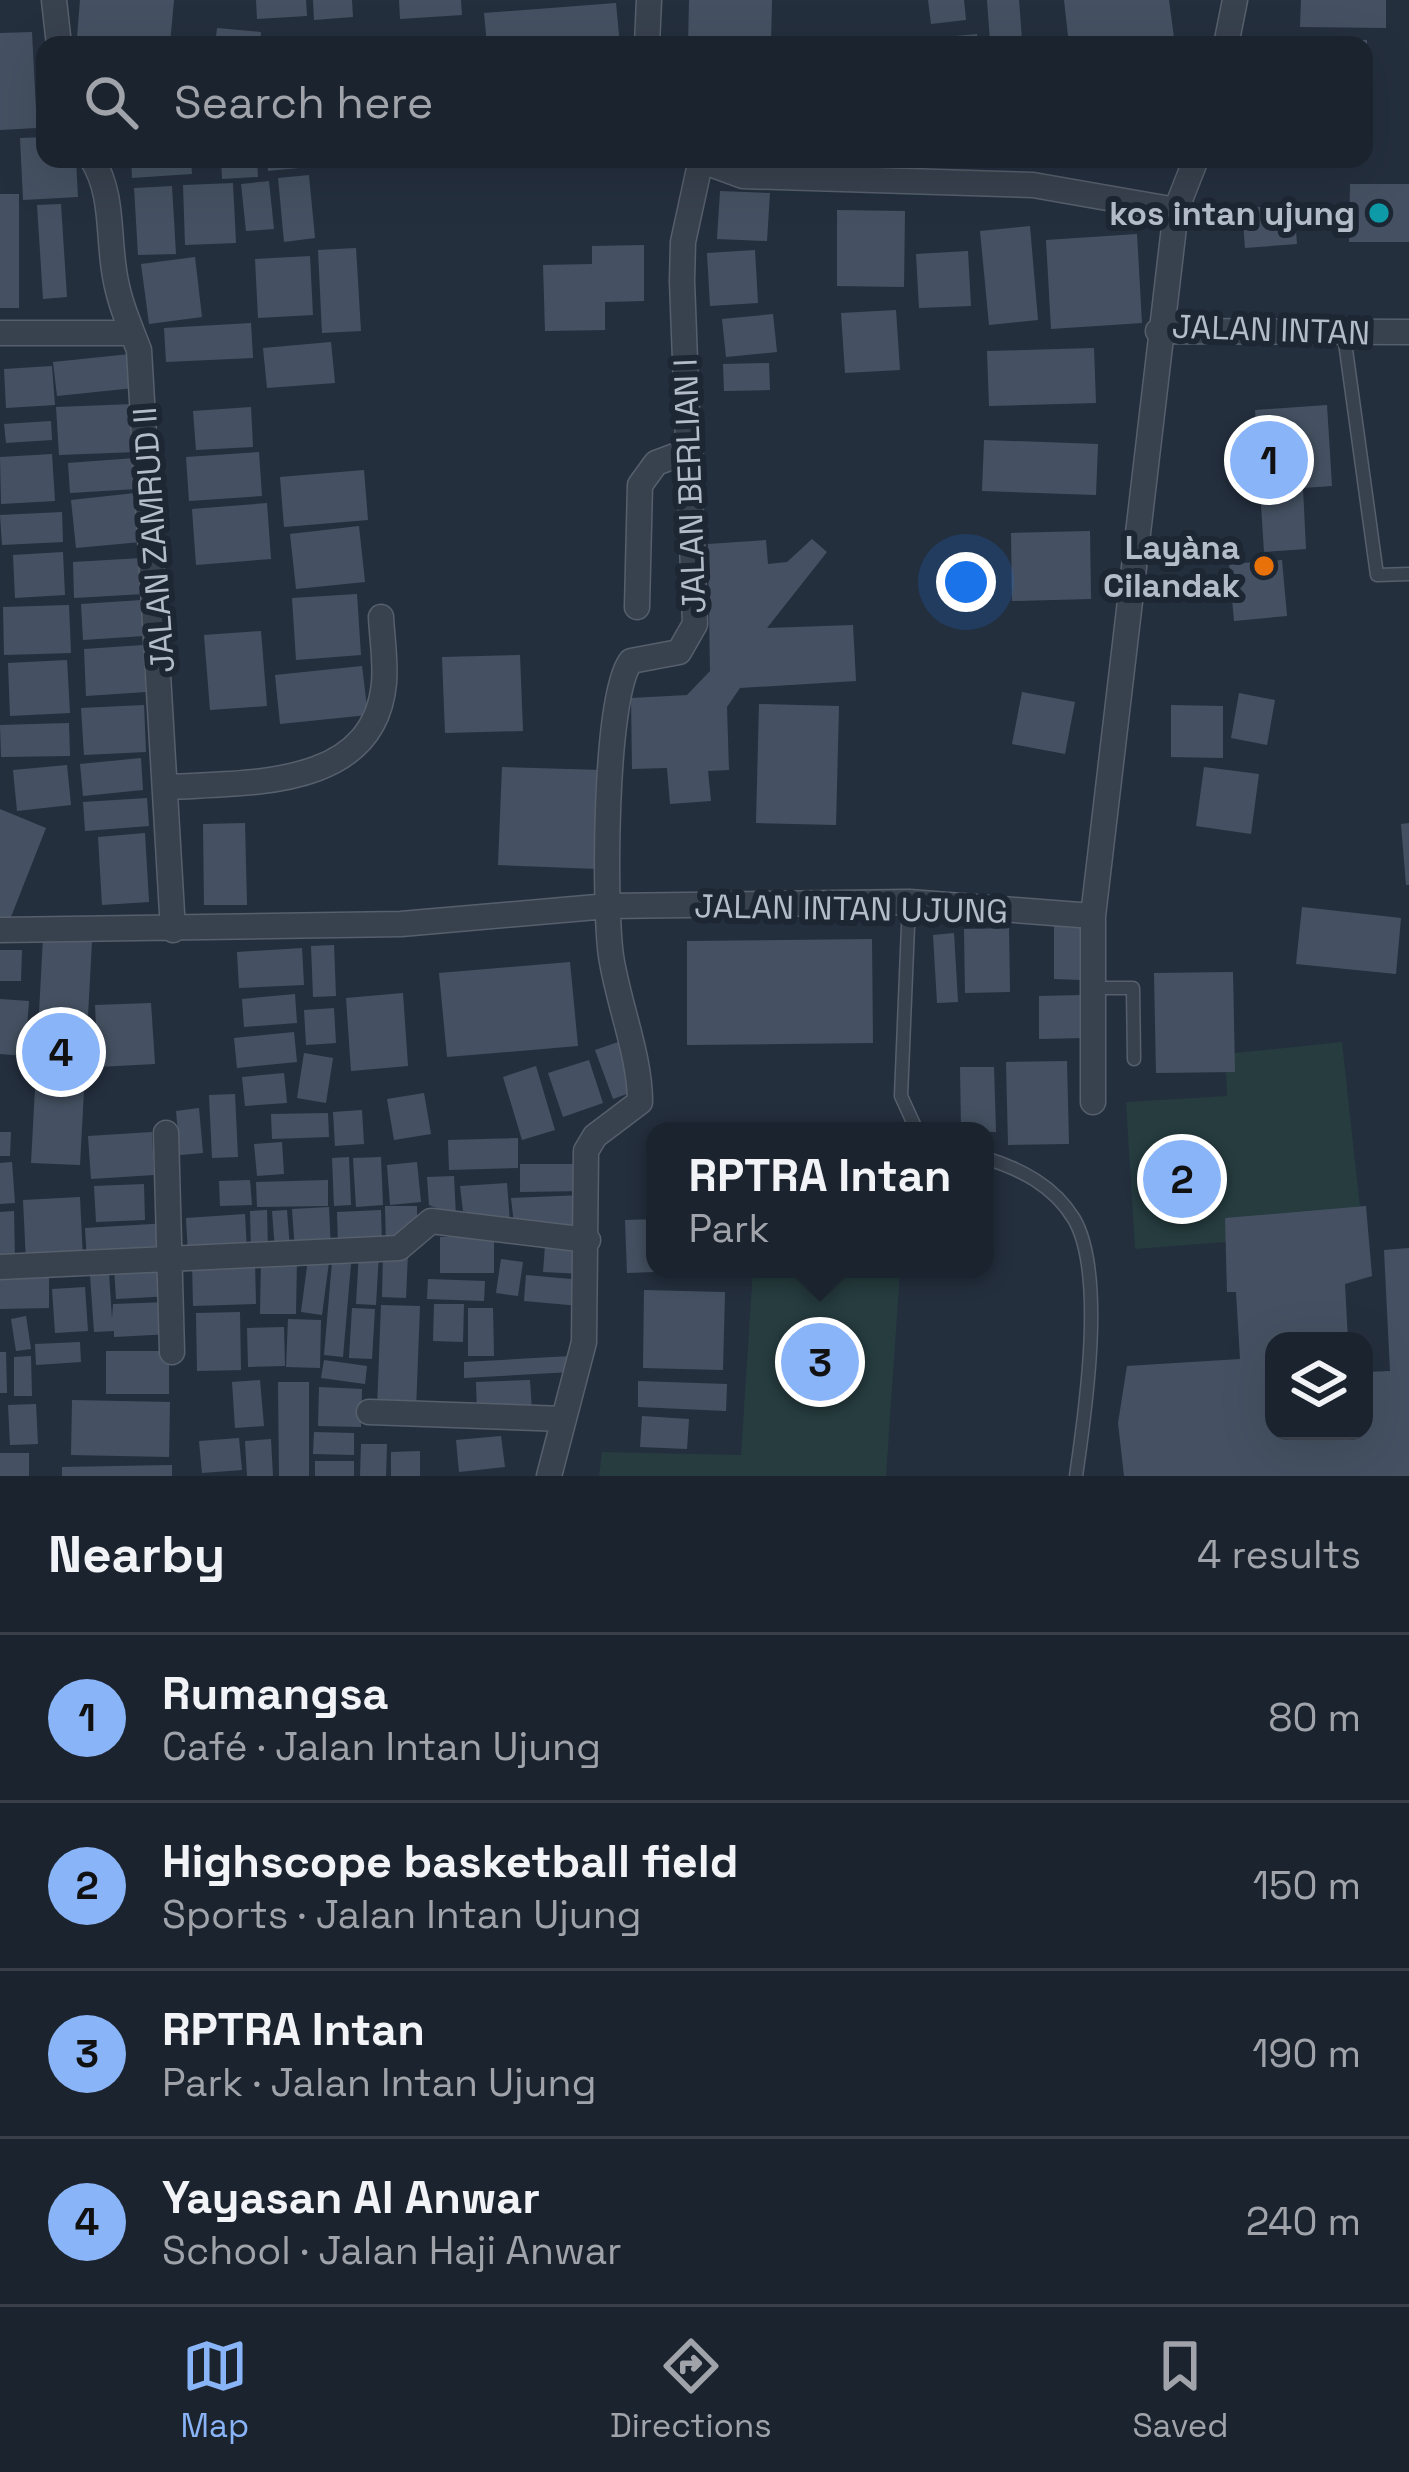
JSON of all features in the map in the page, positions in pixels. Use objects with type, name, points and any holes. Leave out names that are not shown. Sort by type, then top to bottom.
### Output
[{"type":"street","points":[[54,0],[58,36]]},
{"type":"street","points":[[648,36],[650,0]]},
{"type":"street","points":[[1228,36],[1235,0]]},
{"type":"street","name":"JALAN ZAMRUD II","points":[[97,168],[106,186],[114,271],[128,333],[139,350],[169,787],[173,930]]},
{"type":"street","name":"JALAN BERLIAN I","points":[[608,906],[613,725],[620,680],[638,657],[679,652],[694,624],[682,242],[697,168]]},
{"type":"street","name":"JALAN BERLIAN I","points":[[719,168],[743,176],[1033,185],[1176,210]]},
{"type":"street","name":"JALAN INTAN","points":[[1192,168],[1176,210],[1158,331],[1409,332]]},
{"type":"street","points":[[1093,1102],[1093,916],[1158,331]]},
{"type":"street","points":[[0,333],[128,333]]},
{"type":"street","points":[[637,607],[640,485],[656,463],[691,450]]},
{"type":"street","points":[[169,787],[288,779],[353,750],[370,728],[384,686],[381,617]]},
{"type":"street","name":"JALAN INTAN UJUNG","points":[[0,931],[400,924],[608,906],[909,902],[1093,916]]},
{"type":"street","points":[[549,1476],[584,1342],[586,1151],[595,1136],[640,1102],[613,969],[608,906]]},
{"type":"street","points":[[166,1133],[172,1352]]},
{"type":"street","points":[[0,1267],[399,1248],[430,1221],[588,1240]]},
{"type":"street","points":[[369,1412],[563,1419]]},
{"type":"lane","points":[[1344,334],[1377,575],[1409,574]]},
{"type":"lane","points":[[909,902],[901,1096],[912,1122]]},
{"type":"lane","points":[[1093,988],[1133,988],[1134,1059]]},
{"type":"lane","points":[[994,1162],[1047,1186],[1076,1221],[1087,1258],[1089,1379],[1076,1476]]},
{"type":"green space","points":[[1342,1042],[1360,1207],[1226,1242],[1135,1249],[1126,1102],[1227,1096],[1225,1054]]},
{"type":"green space","points":[[752,1278],[900,1278],[886,1476],[599,1476],[602,1452],[741,1455]]},
{"type":"building","points":[[80,0],[174,0],[171,36],[77,36]]},
{"type":"building","points":[[256,0],[306,0],[307,16],[257,19]]},
{"type":"building","points":[[313,0],[352,0],[353,17],[314,20]]},
{"type":"building","points":[[399,0],[461,0],[462,15],[400,19]]},
{"type":"building","points":[[689,0],[772,0],[771,36],[688,36]]},
{"type":"building","points":[[928,0],[964,0],[966,20],[931,24]]},
{"type":"building","points":[[987,0],[1019,0],[1022,36],[990,36]]},
{"type":"building","points":[[1064,0],[1169,0],[1174,36],[1068,36]]},
{"type":"building","points":[[1301,0],[1386,0],[1386,28],[1300,27]]},
{"type":"building","points":[[616,3],[619,36],[486,36],[484,13]]},
{"type":"building","points":[[217,28],[261,32],[261,36],[216,36]]},
{"type":"building","points":[[32,32],[36,128],[0,130],[0,33]]},
{"type":"building","points":[[36,137],[36,168],[76,168],[78,197],[23,200],[20,138]]},
{"type":"building","points":[[131,168],[192,168],[192,174],[132,178]]},
{"type":"building","points":[[221,168],[258,168],[258,177],[222,179]]},
{"type":"building","points":[[309,175],[315,238],[284,242],[278,178]]},
{"type":"building","points":[[269,181],[274,229],[246,231],[241,184]]},
{"type":"building","points":[[233,183],[236,243],[185,245],[183,185]]},
{"type":"building","name":"kos intan ujung","points":[[1350,184],[1409,184],[1409,242],[1349,242]]},
{"type":"building","points":[[172,186],[176,254],[138,255],[134,188]]},
{"type":"building","points":[[720,191],[770,193],[767,241],[717,239]]},
{"type":"building","points":[[0,194],[19,194],[19,308],[0,308]]},
{"type":"building","points":[[61,204],[67,297],[43,299],[37,205]]},
{"type":"building","points":[[1294,205],[1297,244],[1245,248],[1242,208]]},
{"type":"building","points":[[837,210],[905,211],[904,287],[837,286]]},
{"type":"building","points":[[1030,226],[1038,320],[989,325],[980,231]]},
{"type":"building","points":[[1137,234],[1142,323],[1051,329],[1046,240]]},
{"type":"building","points":[[644,245],[644,301],[605,302],[605,330],[545,331],[543,265],[592,264],[592,246]]},
{"type":"building","points":[[356,248],[361,331],[322,333],[318,250]]},
{"type":"building","points":[[755,250],[758,303],[710,306],[707,253]]},
{"type":"building","points":[[968,251],[971,306],[919,308],[916,254]]},
{"type":"building","points":[[310,256],[313,315],[258,318],[255,259]]},
{"type":"building","points":[[195,257],[202,317],[149,324],[141,264]]},
{"type":"building","points":[[896,310],[900,370],[845,373],[841,313]]},
{"type":"building","points":[[773,314],[777,352],[726,357],[722,319]]},
{"type":"building","points":[[251,323],[253,358],[166,362],[164,328]]},
{"type":"building","points":[[331,342],[335,383],[267,388],[263,348]]},
{"type":"building","points":[[1094,348],[1096,403],[989,406],[987,351]]},
{"type":"building","points":[[130,354],[134,388],[57,396],[53,362]]},
{"type":"building","points":[[769,363],[770,390],[724,391],[723,364]]},
{"type":"building","points":[[52,366],[55,405],[6,408],[4,369]]},
{"type":"building","points":[[134,404],[136,452],[59,455],[56,407]]},
{"type":"building","points":[[1327,405],[1332,486],[1303,488],[1306,549],[1264,552],[1255,410]]},
{"type":"building","points":[[251,407],[253,447],[196,450],[193,411]]},
{"type":"building","points":[[51,421],[52,440],[6,443],[4,424]]},
{"type":"building","points":[[984,440],[1098,444],[1096,495],[982,491]]},
{"type":"building","points":[[259,452],[262,496],[189,501],[186,457]]},
{"type":"building","points":[[52,454],[55,501],[1,504],[0,457]]},
{"type":"building","points":[[135,458],[137,489],[70,493],[68,463]]},
{"type":"building","points":[[364,470],[368,520],[284,527],[280,477]]},
{"type":"building","points":[[135,493],[141,542],[76,548],[71,500]]},
{"type":"building","points":[[267,503],[271,559],[196,565],[192,509]]},
{"type":"building","points":[[62,512],[63,542],[2,545],[0,515]]},
{"type":"building","points":[[359,526],[365,582],[296,589],[290,534]]},
{"type":"building","points":[[1090,531],[1091,599],[1012,601],[1011,533]]},
{"type":"building","points":[[812,539],[827,552],[767,628],[853,625],[856,681],[740,688],[727,707],[729,770],[708,771],[711,801],[670,804],[667,768],[632,769],[631,698],[687,695],[710,671],[708,544],[766,540],[768,564],[787,562]]},
{"type":"building","points":[[63,552],[65,595],[15,598],[13,555]]},
{"type":"building","points":[[142,558],[144,594],[74,598],[73,562]]},
{"type":"building","points":[[1282,560],[1287,616],[1234,621],[1229,564]]},
{"type":"building","points":[[357,594],[361,655],[296,660],[292,598]]},
{"type":"building","points":[[142,600],[144,636],[83,640],[81,604]]},
{"type":"building","points":[[69,605],[71,653],[4,655],[3,607]]},
{"type":"building","points":[[261,631],[267,706],[210,710],[204,635]]},
{"type":"building","points":[[143,645],[146,692],[86,696],[84,649]]},
{"type":"building","points":[[520,655],[523,731],[445,733],[442,657]]},
{"type":"building","points":[[67,660],[70,713],[10,716],[8,663]]},
{"type":"building","points":[[362,666],[368,715],[280,724],[275,675]]},
{"type":"building","points":[[1022,692],[1075,702],[1065,754],[1012,744]]},
{"type":"building","points":[[1239,693],[1275,700],[1267,745],[1231,738]]},
{"type":"building","points":[[759,704],[839,706],[836,825],[756,823]]},
{"type":"building","points":[[144,705],[146,752],[84,755],[81,708]]},
{"type":"building","points":[[1171,705],[1223,706],[1223,758],[1171,757]]},
{"type":"building","points":[[69,723],[70,756],[1,757],[0,725]]},
{"type":"building","points":[[141,758],[143,790],[83,796],[80,764]]},
{"type":"building","points":[[67,765],[71,805],[17,811],[13,770]]},
{"type":"building","points":[[502,767],[602,770],[598,869],[498,865]]},
{"type":"building","points":[[1204,767],[1259,774],[1251,834],[1196,826]]},
{"type":"building","points":[[147,798],[149,826],[85,831],[83,802]]},
{"type":"building","points":[[0,809],[46,828],[7,927],[0,924]]},
{"type":"building","points":[[245,823],[247,905],[204,905],[203,824]]},
{"type":"building","points":[[1409,823],[1409,885],[1406,885],[1401,824]]},
{"type":"building","points":[[145,833],[149,902],[102,905],[98,837]]},
{"type":"building","points":[[1302,907],[1401,918],[1396,974],[1296,964]]},
{"type":"building","points":[[1054,923],[1083,924],[1082,980],[1054,979]]},
{"type":"building","points":[[1009,928],[1010,992],[965,993],[964,929]]},
{"type":"building","points":[[954,933],[958,1002],[937,1003],[933,935]]},
{"type":"building","points":[[43,938],[92,941],[80,1165],[31,1163]]},
{"type":"building","points":[[872,939],[873,1043],[687,1045],[687,941]]},
{"type":"building","points":[[334,945],[336,996],[313,997],[311,946]]},
{"type":"building","points":[[302,948],[304,985],[239,988],[237,952]]},
{"type":"building","points":[[0,950],[22,950],[21,981],[0,981]]},
{"type":"building","points":[[570,962],[578,1046],[447,1057],[439,973]]},
{"type":"building","points":[[1233,972],[1235,1072],[1156,1073],[1154,973]]},
{"type":"building","points":[[403,993],[408,1066],[351,1071],[346,998]]},
{"type":"building","points":[[295,994],[297,1023],[244,1027],[242,999]]},
{"type":"building","points":[[1083,995],[1084,1038],[1039,1039],[1039,996]]},
{"type":"building","points":[[0,999],[29,1001],[25,1056],[0,1054]]},
{"type":"building","points":[[151,1003],[155,1064],[98,1067],[95,1005]]},
{"type":"building","points":[[334,1008],[336,1043],[306,1045],[304,1010]]},
{"type":"building","points":[[294,1032],[297,1062],[237,1068],[234,1038]]},
{"type":"building","points":[[621,1041],[638,1090],[613,1099],[595,1050]]},
{"type":"building","points":[[304,1053],[333,1058],[326,1103],[297,1098]]},
{"type":"building","points":[[589,1060],[603,1103],[563,1117],[548,1073]]},
{"type":"building","points":[[1067,1061],[1069,1144],[1008,1145],[1006,1062]]},
{"type":"building","points":[[536,1066],[555,1130],[522,1140],[503,1077]]},
{"type":"building","points":[[960,1067],[994,1067],[996,1132],[994,1122],[961,1122]]},
{"type":"building","points":[[284,1073],[287,1103],[245,1106],[242,1077]]},
{"type":"building","points":[[424,1093],[431,1134],[394,1140],[387,1099]]},
{"type":"building","points":[[235,1094],[238,1157],[212,1158],[209,1095]]},
{"type":"building","points":[[199,1108],[203,1153],[180,1155],[176,1111]]},
{"type":"building","points":[[362,1110],[364,1144],[335,1146],[333,1112]]},
{"type":"building","points":[[328,1113],[329,1137],[272,1139],[271,1114]]},
{"type":"building","points":[[0,1132],[11,1132],[10,1156],[0,1156]]},
{"type":"building","points":[[152,1132],[154,1175],[91,1179],[88,1136]]},
{"type":"building","points":[[518,1138],[518,1168],[449,1170],[448,1140]]},
{"type":"building","points":[[282,1142],[284,1174],[257,1176],[254,1144]]},
{"type":"building","points":[[349,1157],[351,1205],[334,1206],[332,1158]]},
{"type":"building","points":[[381,1157],[383,1205],[356,1207],[353,1158]]},
{"type":"building","points":[[12,1162],[15,1203],[0,1204],[0,1163]]},
{"type":"building","points":[[417,1162],[421,1202],[390,1205],[387,1165]]},
{"type":"building","points":[[520,1164],[584,1164],[584,1191],[520,1192]]},
{"type":"building","points":[[454,1176],[456,1216],[429,1205],[427,1177]]},
{"type":"building","points":[[250,1180],[252,1205],[220,1206],[219,1181]]},
{"type":"building","points":[[328,1180],[328,1206],[257,1207],[256,1182]]},
{"type":"building","points":[[507,1183],[510,1223],[463,1211],[460,1186]]},
{"type":"building","points":[[144,1184],[145,1220],[96,1222],[94,1186]]},
{"type":"building","points":[[583,1195],[585,1234],[514,1224],[511,1198]]},
{"type":"building","points":[[80,1197],[83,1259],[26,1262],[23,1200]]},
{"type":"building","points":[[385,1206],[417,1206],[417,1218],[386,1245]]},
{"type":"building","points":[[1366,1206],[1372,1276],[1345,1284],[1348,1332],[1265,1332],[1265,1440],[1373,1440],[1373,1372],[1390,1371],[1384,1250],[1409,1248],[1409,1476],[1124,1476],[1118,1423],[1127,1366],[1240,1359],[1236,1292],[1227,1292],[1225,1218]]},
{"type":"building","points":[[329,1207],[331,1250],[295,1252],[292,1209]]},
{"type":"building","points":[[267,1210],[268,1251],[251,1251],[250,1211]]},
{"type":"building","points":[[287,1210],[290,1249],[275,1251],[272,1211]]},
{"type":"building","points":[[381,1210],[382,1244],[338,1245],[337,1212]]},
{"type":"building","points":[[14,1211],[15,1261],[0,1262],[0,1212]]},
{"type":"building","points":[[245,1214],[247,1252],[188,1255],[186,1218]]},
{"type":"building","points":[[646,1219],[646,1272],[627,1273],[625,1220]]},
{"type":"building","points":[[169,1223],[171,1256],[87,1261],[85,1228]]},
{"type":"building","points":[[440,1237],[494,1237],[494,1273],[440,1273]]},
{"type":"building","points":[[545,1246],[584,1248],[583,1274],[543,1272]]},
{"type":"building","points":[[359,1252],[379,1253],[376,1305],[356,1304]]},
{"type":"building","points":[[383,1253],[408,1254],[406,1298],[382,1297]]},
{"type":"building","points":[[308,1259],[329,1262],[322,1315],[301,1312]]},
{"type":"building","points":[[501,1259],[523,1262],[518,1296],[496,1293]]},
{"type":"building","points":[[255,1260],[256,1304],[193,1306],[192,1262]]},
{"type":"building","points":[[261,1260],[297,1260],[296,1314],[260,1314]]},
{"type":"building","points":[[332,1262],[351,1264],[343,1357],[324,1355]]},
{"type":"building","points":[[170,1264],[172,1296],[116,1299],[114,1267]]},
{"type":"building","points":[[49,1273],[49,1308],[0,1309],[0,1274]]},
{"type":"building","points":[[109,1273],[112,1319],[113,1304],[169,1302],[171,1334],[114,1337],[114,1331],[94,1332],[90,1275]]},
{"type":"building","points":[[526,1275],[582,1280],[580,1306],[524,1301]]},
{"type":"building","points":[[428,1279],[485,1281],[484,1301],[427,1299]]},
{"type":"building","points":[[85,1287],[88,1331],[55,1333],[52,1289]]},
{"type":"building","points":[[644,1290],[725,1292],[723,1370],[643,1368]]},
{"type":"building","points":[[434,1304],[464,1304],[463,1342],[433,1341]]},
{"type":"building","points":[[381,1305],[420,1306],[416,1410],[377,1408]]},
{"type":"building","points":[[352,1308],[375,1309],[372,1359],[349,1358]]},
{"type":"building","points":[[468,1308],[493,1308],[494,1356],[468,1356]]},
{"type":"building","points":[[240,1312],[241,1370],[197,1371],[196,1313]]},
{"type":"building","points":[[26,1316],[31,1349],[16,1351],[11,1319]]},
{"type":"building","points":[[288,1319],[321,1320],[320,1368],[286,1367]]},
{"type":"building","points":[[284,1327],[285,1366],[248,1367],[247,1328]]},
{"type":"building","points":[[80,1342],[81,1362],[36,1365],[35,1344]]},
{"type":"building","points":[[106,1351],[169,1351],[169,1394],[106,1394]]},
{"type":"building","points":[[0,1352],[6,1352],[7,1393],[0,1393]]},
{"type":"building","points":[[31,1356],[32,1396],[14,1396],[14,1357]]},
{"type":"building","points":[[571,1356],[571,1372],[464,1378],[464,1362]]},
{"type":"building","points":[[324,1360],[367,1366],[365,1384],[321,1378]]},
{"type":"building","points":[[260,1380],[264,1426],[235,1428],[232,1382]]},
{"type":"building","points":[[530,1380],[532,1412],[477,1414],[476,1382]]},
{"type":"building","points":[[638,1381],[727,1384],[726,1411],[638,1407]]},
{"type":"building","points":[[278,1382],[309,1382],[309,1476],[279,1476]]},
{"type":"building","points":[[319,1387],[362,1389],[361,1427],[318,1426]]},
{"type":"building","points":[[72,1400],[170,1402],[169,1457],[71,1455]]},
{"type":"building","points":[[36,1404],[38,1444],[10,1445],[8,1405]]},
{"type":"building","points":[[642,1416],[689,1419],[687,1449],[640,1447]]},
{"type":"building","points":[[314,1432],[354,1433],[354,1455],[313,1454]]},
{"type":"building","points":[[501,1436],[505,1467],[459,1472],[456,1440]]},
{"type":"building","points":[[239,1438],[242,1470],[202,1473],[199,1441]]},
{"type":"building","points":[[271,1439],[273,1476],[247,1476],[245,1441]]},
{"type":"building","points":[[361,1444],[387,1444],[386,1476],[360,1476]]},
{"type":"building","points":[[420,1451],[420,1476],[391,1476],[391,1452]]},
{"type":"building","points":[[0,1453],[29,1453],[29,1476],[0,1476]]},
{"type":"building","points":[[315,1461],[354,1461],[354,1476],[315,1476]]},
{"type":"building","points":[[172,1465],[172,1476],[62,1476],[62,1467]]},
{"type":"place","name":"kos intan ujung","points":[[1379,213]]},
{"type":"place","name":"Rumangsa","points":[[1269,460]]},
{"type":"place","name":"Layàna Cilandak","points":[[1264,566]]},
{"type":"place","name":"Yayasan Al Anwar","points":[[61,1052]]},
{"type":"place","name":"Highscope basketball field","points":[[1182,1179]]},
{"type":"place","name":"RPTRA Intan","points":[[820,1362]]}]
